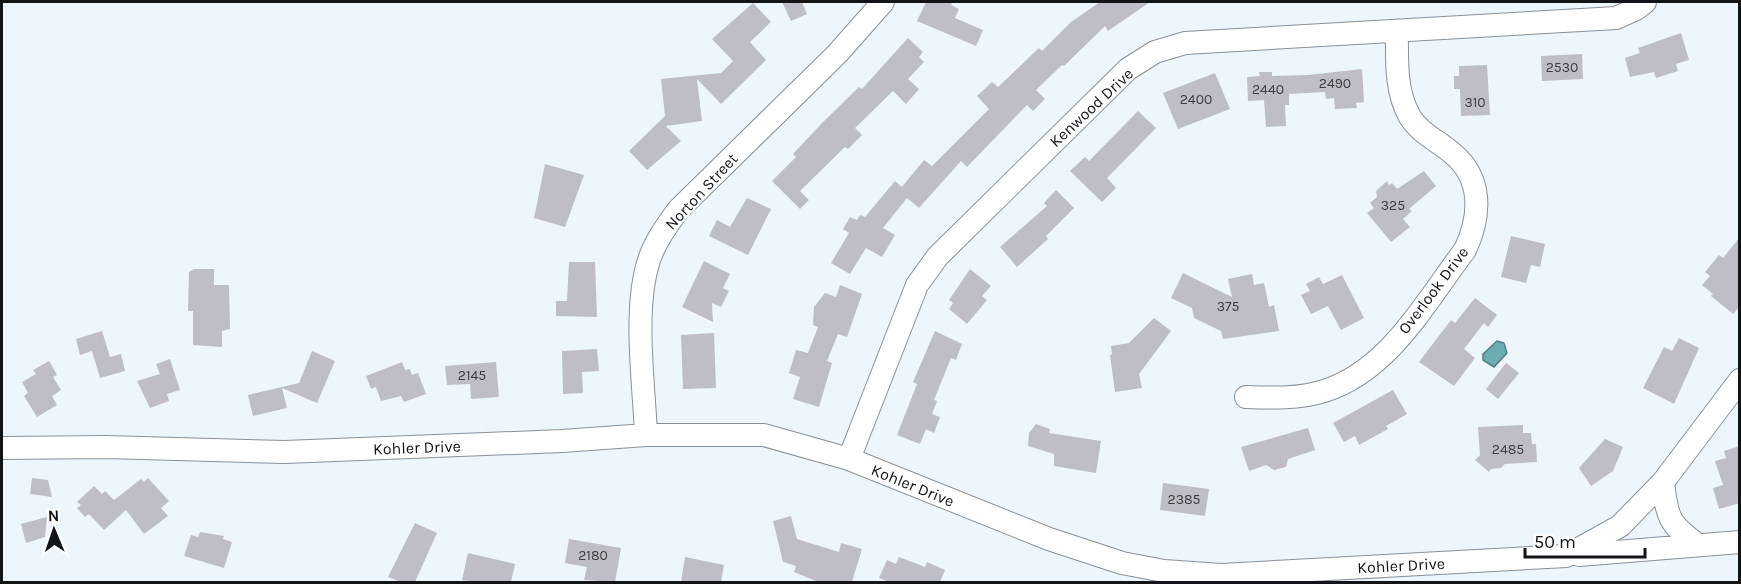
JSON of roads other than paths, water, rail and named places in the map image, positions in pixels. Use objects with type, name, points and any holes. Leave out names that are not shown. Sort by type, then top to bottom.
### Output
[{"type":"street","name":"Norton Street","points":[[646,435],[641,297],[647,266],[659,236],[678,210],[837,54],[883,2]]},
{"type":"street","name":"Kenwood Drive","points":[[849,459],[917,285],[938,256],[1128,69],[1155,52],[1185,42],[1616,18],[1645,2]]},
{"type":"street","name":"Overlook Drive","points":[[1246,397],[1292,398],[1323,392],[1351,381],[1375,364],[1406,328],[1471,238],[1478,213],[1476,187],[1454,154],[1428,135],[1411,118],[1401,96],[1397,70],[1397,31]]},
{"type":"street","name":"Kohler Drive","points":[[2,448],[106,447],[296,452],[646,435],[764,435],[849,459],[1050,539],[1122,563],[1164,571],[1221,575],[1566,556],[1620,526],[1663,482],[1740,380]]},
{"type":"street","points":[[1663,482],[1666,509],[1676,528],[1698,545]]},
{"type":"street","points":[[1566,556],[1740,542]]},
{"type":"water","points":[[1497,341],[1504,343],[1507,353],[1494,367],[1483,360],[1483,354]]}]
